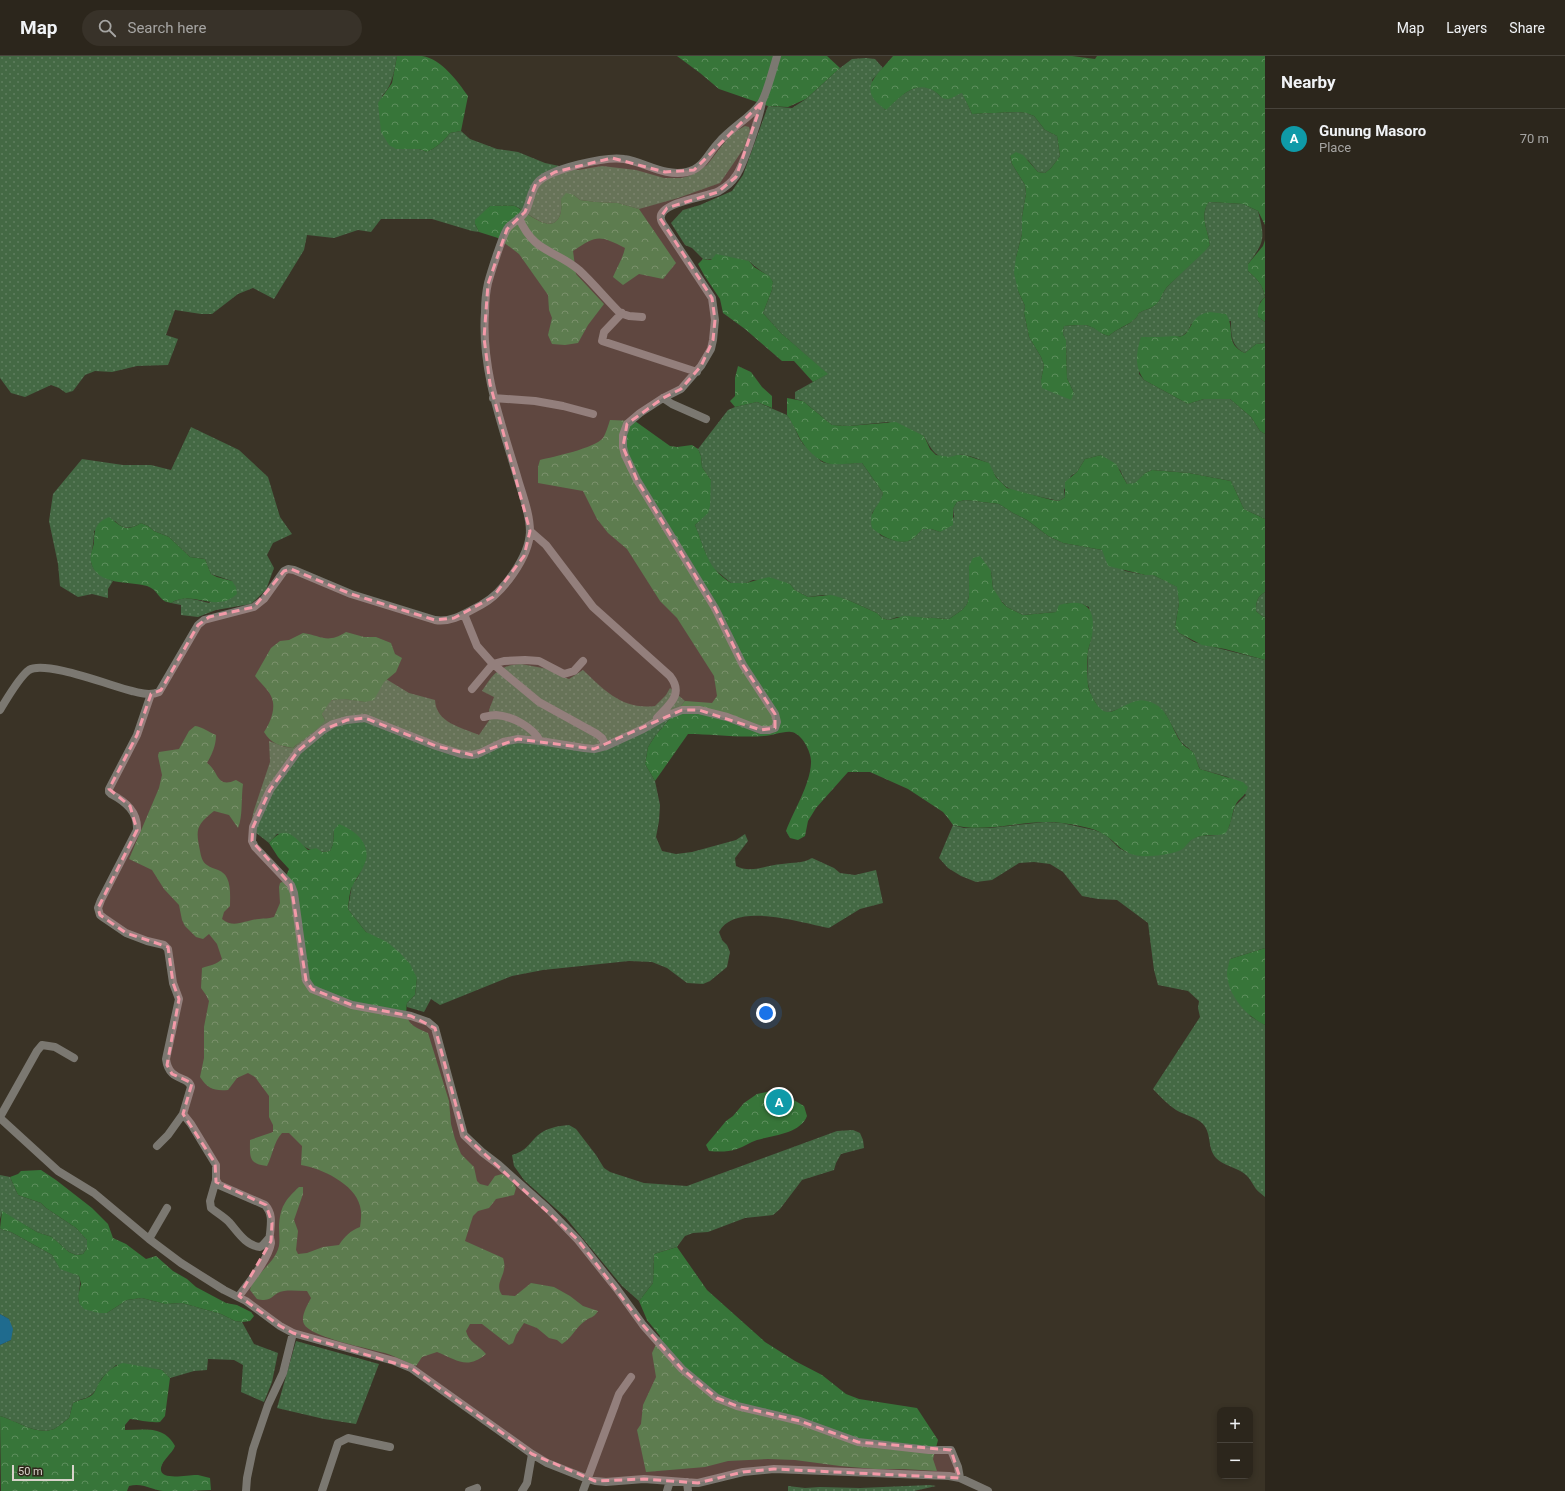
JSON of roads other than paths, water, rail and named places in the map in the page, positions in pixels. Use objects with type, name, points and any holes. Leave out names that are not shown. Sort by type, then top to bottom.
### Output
[{"type":"street","points":[[777,56],[754,131],[736,177],[718,192],[676,204],[667,208],[661,216],[665,227],[712,298],[715,320],[713,340],[708,354],[697,372],[680,389],[663,398],[626,424],[623,435],[625,455],[637,480],[715,608],[743,665],[775,714],[777,722],[775,728],[761,730],[727,717],[698,710],[682,710],[666,716],[653,724],[606,746],[594,749],[540,740],[509,740],[472,755],[461,754],[436,746],[365,718],[333,724],[323,730],[298,751],[270,790],[253,827],[252,841],[255,847],[291,885],[294,893],[306,980],[312,989],[352,1005],[411,1016],[428,1022],[435,1028],[464,1135],[469,1141],[499,1165],[547,1208],[578,1240],[617,1289],[643,1325],[682,1369],[717,1398],[752,1410],[800,1421],[858,1442],[928,1450],[950,1450],[958,1467],[960,1478]]},
{"type":"street","points":[[0,710],[24,674],[36,667],[44,667],[81,676],[119,688],[151,694],[156,693],[161,690],[198,626],[204,620],[254,606],[264,599],[284,571],[288,569],[294,570],[359,597],[435,620],[445,621],[464,614],[487,602],[507,582],[524,556],[530,531],[523,498],[494,398],[486,360],[484,338],[488,284],[507,229],[527,209],[532,189],[541,179],[555,172],[596,160],[612,158],[624,159],[665,172],[682,173],[694,170],[704,163],[715,147],[729,132],[762,102]]},
{"type":"street","points":[[519,218],[524,228],[534,241],[579,271],[609,303],[622,313],[629,316],[642,317]]},
{"type":"street","points":[[622,313],[604,332],[602,341],[697,372]]},
{"type":"street","points":[[494,398],[535,401],[563,406],[593,414]]},
{"type":"street","points":[[663,398],[672,404],[706,420]]},
{"type":"street","points":[[530,531],[546,545],[593,607],[670,676],[675,683],[676,691],[673,700],[653,724]]},
{"type":"street","points":[[464,614],[477,646],[493,664],[539,702],[597,734],[602,738],[606,746]]},
{"type":"street","points":[[472,689],[493,664],[511,660],[538,661],[564,674],[574,671],[583,661]]},
{"type":"street","points":[[151,694],[137,735],[109,792],[130,806],[137,824],[137,830],[98,908],[100,916],[126,933],[147,941],[164,945],[168,949],[172,983],[179,999],[166,1058],[167,1065],[172,1074],[190,1083],[190,1090],[183,1114],[168,1135],[157,1146]]},
{"type":"street","points":[[484,717],[498,715],[513,720],[536,733],[540,740]]},
{"type":"street","points":[[74,1058],[55,1047],[42,1045],[37,1051],[0,1118],[58,1172],[94,1193],[149,1239],[181,1263],[224,1290],[239,1296],[280,1326],[293,1333],[387,1359],[411,1368],[532,1454],[547,1463],[588,1479],[606,1482],[644,1479],[670,1481],[687,1487],[743,1472],[774,1469],[960,1478],[988,1491]]},
{"type":"street","points":[[183,1114],[215,1162],[217,1171],[216,1180],[210,1196],[211,1208],[228,1221],[240,1237],[246,1242],[260,1247],[270,1237]]},
{"type":"street","points":[[216,1180],[220,1185],[254,1199],[266,1206],[272,1223],[270,1237],[271,1241],[265,1256],[239,1296]]},
{"type":"street","points":[[149,1239],[167,1208]]},
{"type":"street","points":[[246,1491],[247,1478],[253,1450],[268,1405],[283,1372],[293,1333]]},
{"type":"street","points":[[583,1491],[619,1394],[632,1377]]},
{"type":"street","points":[[322,1491],[338,1443],[344,1439],[348,1438],[390,1447]]},
{"type":"street","points":[[522,1491],[527,1483],[532,1454]]},
{"type":"street","points":[[667,1491],[670,1481]]},
{"type":"water","points":[[0,1314],[9,1319],[13,1329],[11,1340],[0,1345]]},
{"type":"place","name":"Gunung Masoro","points":[[779,1102]]}]
